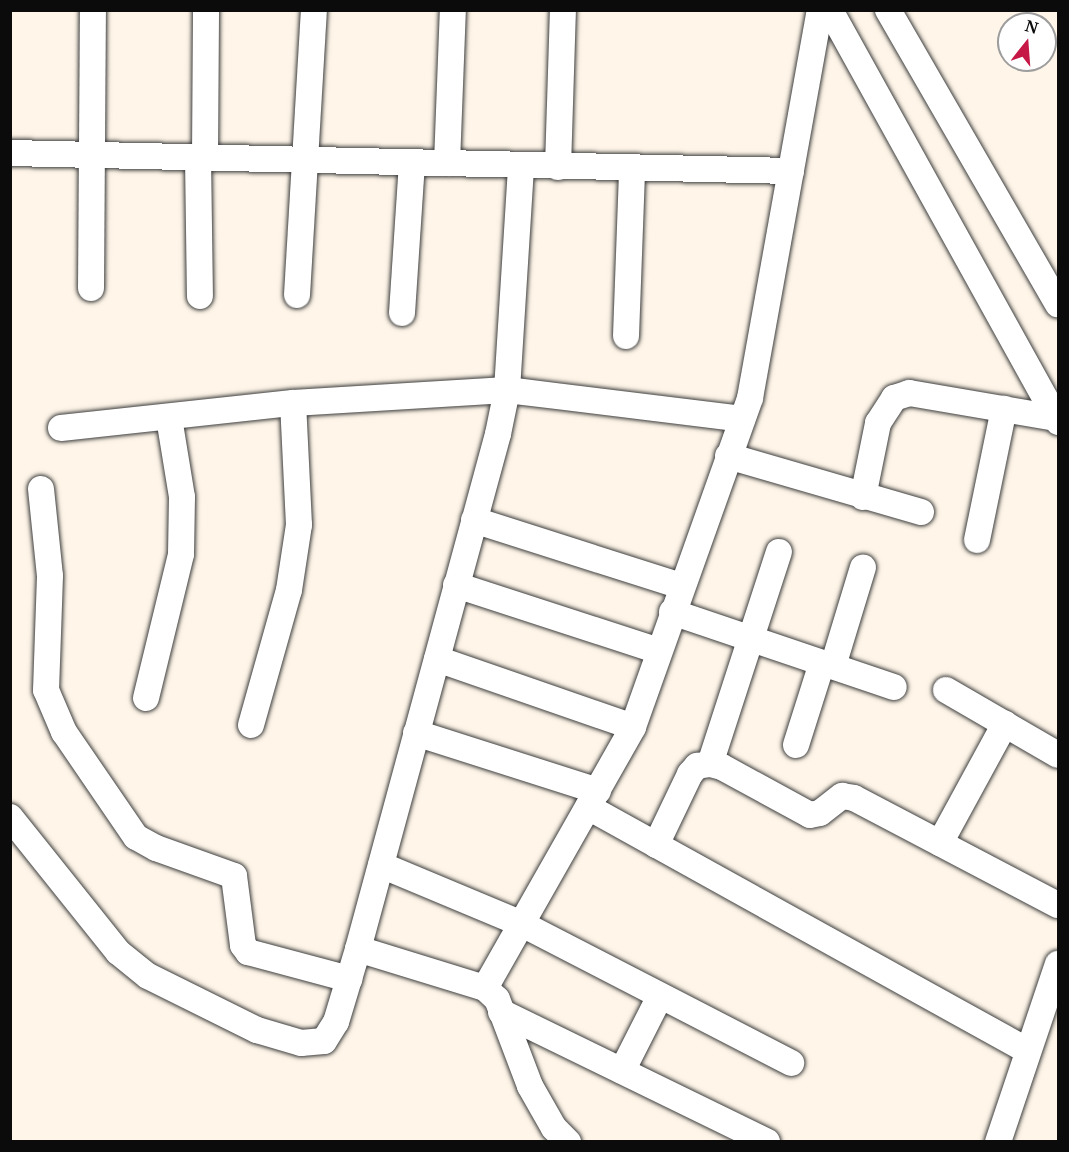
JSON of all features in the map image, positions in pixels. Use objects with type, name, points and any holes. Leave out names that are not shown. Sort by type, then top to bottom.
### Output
[{"type":"street","points":[[91,288],[95,155],[93,10]]},
{"type":"street","points":[[200,296],[201,157],[206,10]]},
{"type":"street","points":[[297,295],[314,10]]},
{"type":"street","points":[[447,164],[453,10]]},
{"type":"street","points":[[558,167],[562,10]]},
{"type":"street","points":[[485,988],[633,727],[681,586],[750,398],[820,10]]},
{"type":"street","points":[[830,10],[1057,420]]},
{"type":"street","points":[[888,10],[1059,304]]},
{"type":"street","points":[[10,153],[791,171]]},
{"type":"street","points":[[402,313],[412,163]]},
{"type":"street","points":[[10,817],[118,952],[148,976],[257,1030],[301,1043],[324,1041],[336,1022],[358,949],[507,390],[520,165]]},
{"type":"street","points":[[626,336],[632,169]]},
{"type":"street","points":[[61,428],[292,403],[507,390],[742,420]]},
{"type":"street","points":[[863,497],[878,423],[894,398],[909,393],[1057,420]]},
{"type":"street","points":[[251,725],[289,590],[299,525],[292,403]]},
{"type":"street","points":[[977,540],[1004,409]]},
{"type":"street","points":[[146,698],[181,554],[182,497],[169,418]]},
{"type":"street","points":[[728,456],[921,512]]},
{"type":"street","points":[[41,489],[50,576],[46,690],[64,732],[136,837],[156,848],[234,876],[243,945],[248,952],[349,979]]},
{"type":"street","points":[[474,520],[681,586]]},
{"type":"street","points":[[710,764],[779,552]]},
{"type":"street","points":[[796,745],[863,567]]},
{"type":"street","points":[[456,585],[659,651]]},
{"type":"street","points":[[672,612],[894,687]]},
{"type":"street","points":[[436,659],[633,727]]},
{"type":"street","points":[[945,690],[1059,754]]},
{"type":"street","points":[[940,843],[1005,724]]},
{"type":"street","points":[[416,733],[593,799],[656,845],[1028,1052]]},
{"type":"street","points":[[656,845],[690,774],[698,766],[710,764],[722,767],[795,810],[810,815],[820,813],[842,796],[854,798],[1059,905]]},
{"type":"street","points":[[381,865],[522,924],[791,1063]]},
{"type":"street","points":[[358,949],[485,988],[497,999],[530,1086],[554,1128],[568,1142]]},
{"type":"street","points":[[998,1142],[1059,964]]},
{"type":"street","points":[[622,1071],[660,996]]},
{"type":"street","points":[[501,1012],[767,1142]]}]
